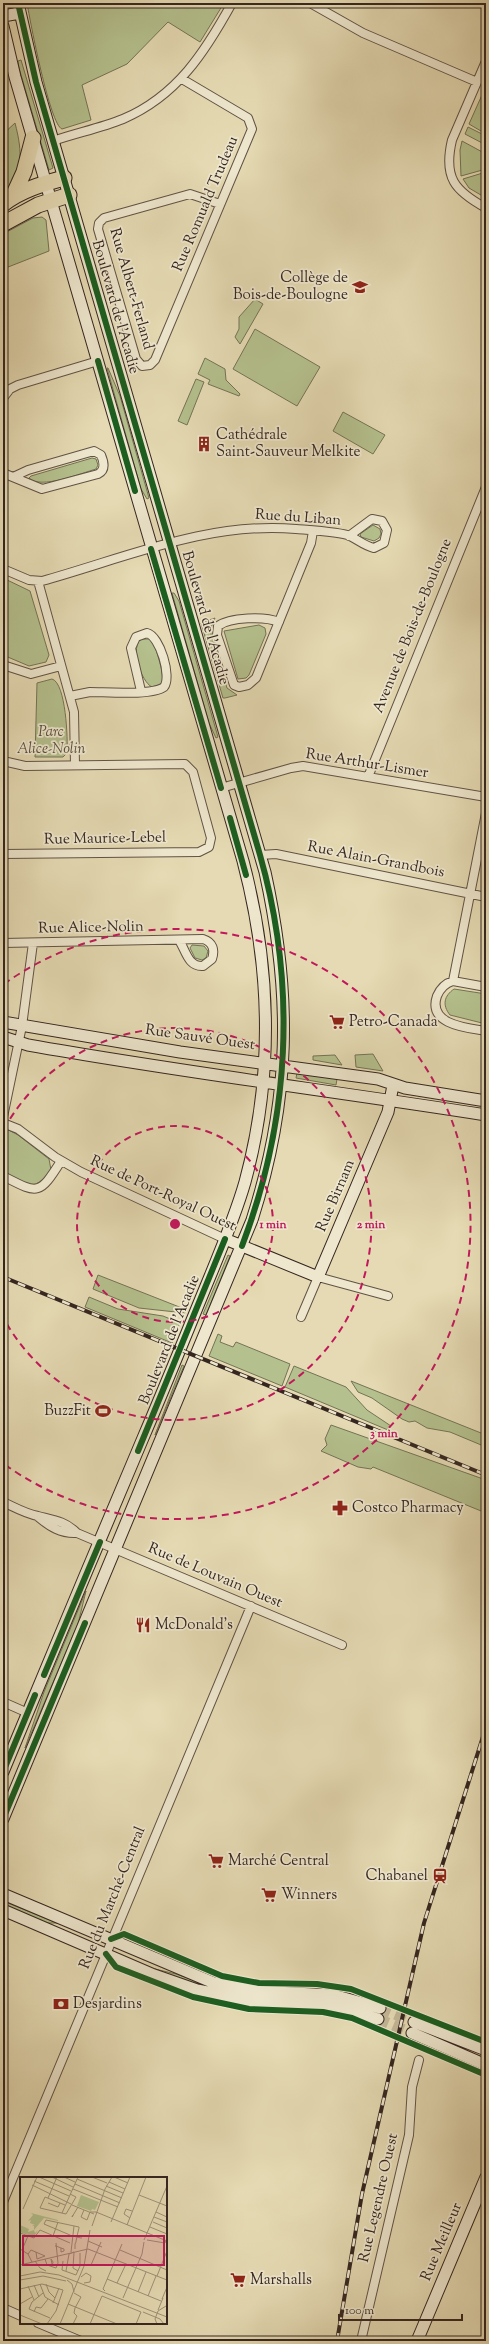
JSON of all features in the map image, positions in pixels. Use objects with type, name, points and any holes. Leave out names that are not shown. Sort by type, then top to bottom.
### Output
[{"type":"highway","points":[[8,200],[24,172],[33,138]]},
{"type":"highway","points":[[8,200],[46,183],[64,178]]},
{"type":"highway","points":[[3,224],[51,201],[69,195]]},
{"type":"main road","points":[[3,16],[19,8]]},
{"type":"main road","name":"Boulevard de l'Acadie","points":[[3,1819],[242,1246],[267,1170],[282,1084],[284,1003],[282,964],[275,916],[260,855],[31,65],[19,8]]},
{"type":"main road","name":"Boulevard de l'Acadie","points":[[3,26],[12,68],[243,862],[258,930],[266,999],[263,1083],[250,1163],[225,1239],[3,1772]]},
{"type":"main road","name":"Rue Sauvé Ouest","points":[[3,1022],[180,1052],[264,1062],[378,1079],[393,1085],[486,1101]]},
{"type":"main road","points":[[3,1037],[19,1042],[263,1083],[282,1084],[486,1115]]},
{"type":"main road","name":"Rue Birnam","points":[[318,1277],[391,1101],[393,1085]]},
{"type":"main road","name":"Rue de Port-Royal Ouest","points":[[225,1239],[318,1277]]},
{"type":"main road","points":[[3,1894],[222,1985],[260,1991],[333,1994],[379,2014],[326,2004],[261,2002],[208,1993],[175,1983],[3,1910]]},
{"type":"main road","points":[[486,2050],[413,2027],[486,2065]]},
{"type":"main road","name":"Rue Meilleur","points":[[417,2341],[486,2177]]},
{"type":"street","points":[[53,141],[111,124],[135,114],[165,95],[182,79],[204,52],[232,3]]},
{"type":"street","points":[[310,3],[363,33],[477,82]]},
{"type":"street","points":[[486,61],[452,140],[450,161],[453,178],[458,190],[468,198],[486,208]]},
{"type":"street","name":"Rue Romuald Trudeau","points":[[146,366],[155,360],[251,132],[252,124],[246,117],[182,79]]},
{"type":"street","name":"Rue Albert-Ferland","points":[[146,366],[140,364],[136,359],[98,229],[99,223],[104,218],[190,194],[220,204]]},
{"type":"street","points":[[3,398],[10,389],[18,385],[98,361]]},
{"type":"street","points":[[3,473],[36,488],[49,489],[98,474],[102,471],[104,465],[101,455],[94,452],[28,470],[13,477]]},
{"type":"street","name":"Avenue de Bois-de-Boulogne","points":[[368,777],[370,767],[486,489]]},
{"type":"street","name":"Rue du Liban","points":[[38,581],[207,534],[238,529],[277,528],[313,531],[349,536],[357,541],[376,547],[385,540],[387,530],[382,521],[372,519],[349,536]]},
{"type":"street","points":[[279,622],[266,618],[254,618],[224,623],[218,626],[217,635],[234,685],[248,685],[255,680],[279,622],[312,540],[313,531]]},
{"type":"street","points":[[3,569],[38,581],[76,723],[75,765],[25,766],[3,761]]},
{"type":"street","points":[[70,696],[87,692],[141,691],[159,690],[165,685],[168,678],[157,641],[149,633],[138,635],[131,646],[141,691]]},
{"type":"street","points":[[3,665],[31,674],[61,666]]},
{"type":"street","name":"Rue Maurice-Lebel","points":[[3,854],[196,852],[207,848],[211,842],[211,835],[193,772],[187,765],[75,765]]},
{"type":"street","name":"Rue Arthur-Lismer","points":[[221,788],[299,766],[486,798]]},
{"type":"street","points":[[453,981],[469,893],[486,813]]},
{"type":"street","name":"Rue Alain-Grandbois","points":[[260,855],[276,854],[486,897]]},
{"type":"street","name":"Rue Alice-Nolin","points":[[3,943],[179,940]]},
{"type":"street","points":[[3,1117],[22,1026],[33,943]]},
{"type":"street","points":[[486,986],[453,981],[445,985],[437,996],[437,1008],[440,1016],[448,1023],[486,1031]]},
{"type":"street","name":"Rue de Port-Royal Ouest","points":[[3,1123],[18,1129],[61,1161],[225,1239]]},
{"type":"street","points":[[3,1176],[26,1188],[38,1189],[48,1182],[61,1161]]},
{"type":"street","name":"Rue de Port-Royal Ouest","points":[[318,1277],[388,1296]]},
{"type":"street","name":"Rue Birnam","points":[[301,1317],[318,1277]]},
{"type":"street","name":"Rue de Louvain Ouest","points":[[3,1502],[37,1516],[52,1518],[69,1525],[77,1533],[342,1645]]},
{"type":"street","name":"Rue du Marché-Central","points":[[3,2202],[111,1939],[251,1606]]},
{"type":"street","points":[[3,1702],[28,1713]]},
{"type":"street","name":"Rue Legendre Ouest","points":[[361,2341],[408,2135],[412,2087],[419,2060]]},
{"type":"street","points":[[3,2308],[20,2316]]},
{"type":"street","points":[[40,2324],[81,2341]]},
{"type":"green space","points":[[27,3],[224,3],[200,42],[168,22],[127,64],[82,85],[91,120],[62,129],[57,123],[46,92]]},
{"type":"green space","points":[[21,60],[53,168],[49,170],[19,68],[18,61]]},
{"type":"green space","points":[[486,86],[486,134],[469,124]]},
{"type":"green space","points":[[15,123],[18,134],[20,162],[10,188],[3,197],[3,134]]},
{"type":"green space","points":[[468,127],[486,136],[486,145],[465,134]]},
{"type":"green space","points":[[462,141],[486,154],[486,169],[461,176],[460,150]]},
{"type":"green space","points":[[486,172],[486,198],[469,188],[463,179]]},
{"type":"green space","points":[[42,217],[46,220],[49,251],[3,269],[3,234],[33,218]]},
{"type":"green space","points":[[255,299],[263,304],[240,344],[235,337],[239,329],[239,317]]},
{"type":"green space","points":[[255,329],[320,367],[297,406],[233,369]]},
{"type":"green space","points":[[205,358],[225,369],[226,380],[240,394],[239,396],[208,384],[210,380],[198,374]]},
{"type":"green space","points":[[107,368],[120,396],[149,498],[147,499],[141,489]]},
{"type":"green space","points":[[196,379],[204,382],[187,425],[178,421]]},
{"type":"green space","points":[[343,412],[385,435],[373,454],[333,431]]},
{"type":"green space","points":[[92,458],[96,459],[98,465],[96,469],[81,474],[61,480],[42,482],[34,481],[29,478],[31,476]]},
{"type":"green space","points":[[373,525],[380,529],[381,534],[379,538],[374,541],[361,537],[360,534]]},
{"type":"green space","points":[[3,578],[30,591],[49,655],[46,662],[29,666],[3,655]]},
{"type":"green space","points":[[172,593],[174,593],[179,601],[218,737],[216,738],[209,723]]},
{"type":"green space","points":[[215,618],[210,630],[220,666],[219,669],[221,669],[227,688],[237,695],[225,698],[223,698],[201,623]]},
{"type":"green space","points":[[259,625],[265,628],[266,634],[249,675],[246,678],[238,679],[224,631]]},
{"type":"green space","points":[[142,639],[150,639],[154,643],[160,663],[163,679],[162,682],[161,684],[152,687],[144,678],[138,663],[137,648],[138,643]]},
{"type":"green space","name":"Parc Alice-Nolin","points":[[52,679],[57,683],[63,701],[67,737],[67,753],[63,757],[35,757],[37,683]]},
{"type":"green space","points":[[192,945],[204,946],[208,951],[206,958],[202,960],[195,958],[190,948]]},
{"type":"green space","points":[[454,989],[486,994],[486,1024],[450,1015],[447,1011],[445,1001]]},
{"type":"green space","points":[[373,1054],[383,1071],[356,1067],[355,1055]]},
{"type":"green space","points":[[335,1055],[342,1065],[313,1060],[313,1056]]},
{"type":"green space","points":[[297,1073],[337,1079],[336,1085],[296,1078]]},
{"type":"green space","points":[[3,1127],[18,1135],[49,1159],[51,1170],[39,1182],[34,1184],[23,1183],[3,1171]]},
{"type":"green space","points":[[228,1255],[230,1256],[206,1315],[203,1314]]},
{"type":"green space","points":[[98,1275],[187,1310],[185,1313],[139,1308],[93,1289]]},
{"type":"green space","points":[[89,1297],[118,1309],[163,1316],[180,1323],[172,1343],[85,1307]]},
{"type":"green space","points":[[218,1334],[222,1336],[220,1342],[233,1347],[236,1342],[290,1364],[282,1386],[209,1356]]},
{"type":"green space","points":[[182,1365],[184,1366],[155,1435]]},
{"type":"green space","points":[[294,1366],[346,1387],[367,1410],[391,1426],[388,1430],[285,1387]]},
{"type":"green space","points":[[351,1381],[486,1435],[486,1447],[450,1432],[427,1428],[415,1421],[409,1422],[402,1419],[372,1398],[358,1392]]},
{"type":"green space","points":[[331,1425],[486,1480],[486,1513],[373,1467],[371,1469],[358,1467],[321,1451],[327,1445],[325,1439]]},
{"type":"green space","points":[[86,1591],[78,1624],[25,1748],[44,1692]]},
{"type":"green space","points":[[3,1901],[57,1923],[44,1923],[3,1904]]},
{"type":"green space","points":[[155,1969],[176,1974],[219,1989],[203,1987]]},
{"type":"tunnel","points":[[380,2008],[414,2022]]},
{"type":"tunnel","points":[[378,2019],[412,2033]]},
{"type":"railway","points":[[3,1277],[486,1475]]},
{"type":"railway","points":[[337,2341],[362,2194],[424,1923],[486,1727]]},
{"type":"cycle path","points":[[18,3],[36,82],[260,855],[272,904],[280,954],[283,1003],[283,1052],[279,1101],[270,1150],[258,1198],[242,1246]]},
{"type":"cycle path","points":[[98,361],[135,491]]},
{"type":"cycle path","points":[[151,549],[221,788]]},
{"type":"cycle path","points":[[230,818],[246,875]]},
{"type":"cycle path","points":[[138,1451],[225,1239]]},
{"type":"cycle path","points":[[44,1675],[100,1542]]},
{"type":"cycle path","points":[[3,1819],[85,1623]]},
{"type":"cycle path","points":[[3,1772],[35,1695]]},
{"type":"cycle path","points":[[111,1939],[124,1934],[222,1976],[259,1983],[317,1984],[351,1989],[486,2042]]},
{"type":"cycle path","points":[[106,1954],[116,1967],[193,1997],[249,2009],[323,2012],[352,2018],[486,2075]]},
{"type":"place","name":"Collège de Bois-de-Boulogne","points":[[360,287]]},
{"type":"place","name":"Cathédrale Saint-Sauveur Melkite","points":[[204,444]]},
{"type":"place","name":"Petro-Canada","points":[[337,1022]]},
{"type":"place","name":"BuzzFit","points":[[103,1411]]},
{"type":"place","name":"Costco Pharmacy","points":[[340,1508]]},
{"type":"place","name":"McDonald's","points":[[143,1625]]},
{"type":"place","name":"Marché Central","points":[[216,1861]]},
{"type":"place","name":"Chabanel","points":[[440,1876]]},
{"type":"place","name":"Winners","points":[[269,1895]]},
{"type":"place","name":"Desjardins","points":[[61,2004]]},
{"type":"place","name":"Marshalls","points":[[238,2280]]}]
